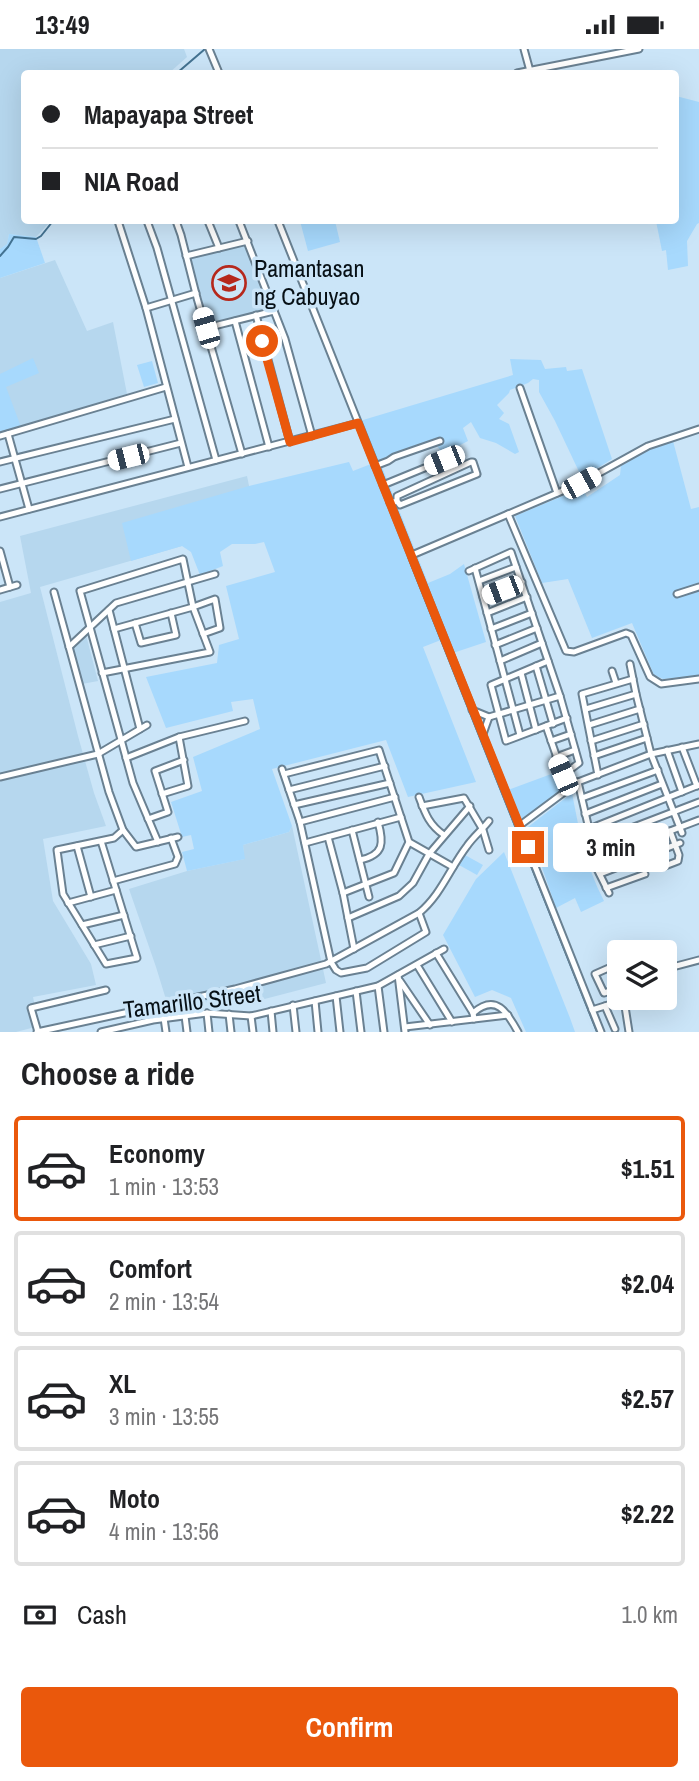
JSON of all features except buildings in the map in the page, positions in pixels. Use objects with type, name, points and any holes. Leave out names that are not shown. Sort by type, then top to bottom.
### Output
[{"type":"street","points":[[209,49],[218,70]]},
{"type":"street","points":[[524,49],[530,70]]},
{"type":"street","points":[[535,70],[639,49]]},
{"type":"street","points":[[119,224],[146,307],[188,467]]},
{"type":"street","points":[[148,224],[158,248],[216,460]]},
{"type":"street","points":[[177,224],[242,454]]},
{"type":"street","points":[[209,224],[219,248]]},
{"type":"street","points":[[240,224],[285,339],[312,436]]},
{"type":"street","points":[[279,224],[383,485],[393,502],[472,710],[601,1032]]},
{"type":"street","points":[[186,256],[248,241]]},
{"type":"street","points":[[146,307],[196,293]]},
{"type":"street","points":[[206,328],[274,311]]},
{"type":"street","points":[[256,315],[290,442]]},
{"type":"street","points":[[235,321],[269,447]]},
{"type":"street","points":[[0,436],[166,387]]},
{"type":"street","points":[[520,388],[557,493]]},
{"type":"street","points":[[0,462],[175,419]]},
{"type":"street","points":[[0,517],[358,423]]},
{"type":"street","points":[[412,555],[581,483],[648,446],[699,429]]},
{"type":"street","points":[[8,434],[29,509]]},
{"type":"street","points":[[375,465],[440,441]]},
{"type":"street","points":[[0,489],[181,443]]},
{"type":"street","points":[[383,485],[444,460]]},
{"type":"street","points":[[472,462],[477,472],[400,505],[393,502],[396,497],[472,462]]},
{"type":"street","points":[[431,481],[435,490]]},
{"type":"street","points":[[508,514],[566,651],[574,652],[626,633],[631,635],[650,677],[655,682],[661,684],[699,679]]},
{"type":"street","points":[[0,551],[2,567],[10,587]]},
{"type":"street","points":[[520,735],[479,581],[472,569],[511,552],[560,696],[579,763],[563,775],[546,726]]},
{"type":"street","points":[[102,673],[210,652],[193,607],[183,559],[80,591],[102,673],[121,740],[132,783],[158,842]]},
{"type":"street","points":[[479,581],[516,566]]},
{"type":"street","points":[[69,647],[116,603],[215,574]]},
{"type":"street","points":[[483,597],[522,582]]},
{"type":"street","points":[[0,590],[17,585]]},
{"type":"street","points":[[677,594],[699,587]]},
{"type":"street","points":[[54,592],[109,792],[123,830],[136,847],[175,838],[178,857],[175,863],[113,880]]},
{"type":"street","points":[[487,613],[527,597]]},
{"type":"street","points":[[114,629],[215,599],[220,628],[203,634]]},
{"type":"street","points":[[109,610],[140,729]]},
{"type":"street","points":[[135,623],[141,643],[176,635],[171,613]]},
{"type":"street","points":[[491,629],[532,613]]},
{"type":"street","points":[[495,645],[537,628]]},
{"type":"street","points":[[500,661],[542,643]]},
{"type":"street","points":[[548,661],[491,685],[506,741],[567,718]]},
{"type":"street","points":[[630,664],[651,754],[681,830]]},
{"type":"street","points":[[536,666],[553,724]]},
{"type":"street","points":[[612,671],[617,684]]},
{"type":"street","points":[[521,673],[536,730]]},
{"type":"street","points":[[598,775],[582,694],[633,679]]},
{"type":"street","points":[[586,709],[636,694]]},
{"type":"street","points":[[472,710],[489,717],[560,696]]},
{"type":"street","points":[[589,725],[640,709]]},
{"type":"street","points":[[483,735],[489,717]]},
{"type":"street","points":[[125,758],[179,737],[245,721]]},
{"type":"street","points":[[592,741],[644,724]]},
{"type":"street","points":[[0,777],[98,754],[147,725]]},
{"type":"street","points":[[551,741],[571,734]]},
{"type":"street","points":[[162,794],[188,786],[179,737]]},
{"type":"street","points":[[594,756],[647,738]]},
{"type":"street","points":[[519,825],[578,782],[651,754],[698,745]]},
{"type":"street","points":[[578,782],[589,829],[698,785],[682,747]]},
{"type":"street","points":[[419,913],[426,932],[367,968],[341,973],[336,970],[331,962],[300,822],[283,771],[379,750],[409,842],[453,867]]},
{"type":"street","points":[[556,757],[575,750]]},
{"type":"street","points":[[667,750],[682,792]]},
{"type":"street","points":[[148,819],[168,812],[155,771],[184,760]]},
{"type":"street","points":[[289,790],[385,766]]},
{"type":"street","points":[[582,797],[657,771]]},
{"type":"street","points":[[295,805],[390,783]]},
{"type":"street","points":[[585,814],[662,784]]},
{"type":"street","points":[[300,822],[395,797]]},
{"type":"street","points":[[419,797],[428,821],[444,835]]},
{"type":"street","points":[[422,806],[464,798],[483,830],[489,850]]},
{"type":"street","points":[[645,874],[608,891],[600,874],[592,843],[699,802]]},
{"type":"street","points":[[348,918],[399,896],[413,883],[429,854],[470,806]]},
{"type":"street","points":[[305,843],[401,817]]},
{"type":"street","points":[[596,859],[670,831],[681,830],[699,820]]},
{"type":"street","points":[[106,990],[31,1008],[37,1032],[235,989],[331,962],[419,913],[430,903],[468,844],[489,821]]},
{"type":"street","points":[[360,860],[379,851],[383,839],[378,823]]},
{"type":"street","points":[[101,841],[137,958],[106,964],[63,894],[57,850],[114,838],[123,830]]},
{"type":"street","points":[[352,830],[369,897]]},
{"type":"street","points":[[665,866],[678,861],[679,855],[678,844],[670,831]]},
{"type":"street","points":[[328,837],[354,949]]},
{"type":"street","points":[[343,893],[394,873],[409,842]]},
{"type":"street","points":[[600,874],[678,844]]},
{"type":"street","points":[[77,846],[91,897]]},
{"type":"street","points":[[648,855],[651,865]]},
{"type":"street","points":[[68,903],[116,890]]},
{"type":"street","points":[[82,925],[124,915]]},
{"type":"street","points":[[94,945],[131,936]]},
{"type":"street","name":"Tamarillo Street","points":[[107,1031],[207,1013],[251,1016],[379,986],[399,978],[444,949]]},
{"type":"street","points":[[436,953],[474,1016]]},
{"type":"street","points":[[677,966],[699,960]]},
{"type":"street","points":[[417,965],[452,1022]]},
{"type":"street","points":[[607,969],[594,974],[604,993],[607,992]]},
{"type":"street","points":[[399,978],[405,1030],[474,1016],[508,1016]]},
{"type":"street","points":[[399,978],[430,1024]]},
{"type":"street","points":[[379,986],[384,1032]]},
{"type":"street","points":[[356,991],[361,1032]]},
{"type":"street","points":[[336,996],[340,1032]]},
{"type":"street","points":[[314,1000],[318,1032]]},
{"type":"street","points":[[503,1009],[511,1002]]},
{"type":"street","points":[[474,1016],[480,1007],[487,1004],[496,1005],[503,1009],[518,1032]]},
{"type":"street","points":[[293,1005],[296,1032]]},
{"type":"street","points":[[592,1010],[605,1006],[615,1029]]},
{"type":"street","points":[[625,1010],[629,1032]]},
{"type":"street","points":[[271,1011],[274,1032]]},
{"type":"street","points":[[207,1013],[209,1032]]},
{"type":"street","points":[[229,1014],[231,1032]]},
{"type":"street","points":[[185,1016],[187,1032]]},
{"type":"street","points":[[251,1016],[253,1032]]},
{"type":"street","points":[[105,1017],[107,1031]]},
{"type":"street","points":[[164,1019],[166,1032]]},
{"type":"shaded area","points":[[0,49],[184,49],[187,57],[172,70],[21,70],[21,224],[48,224],[36,237],[9,234],[7,244],[0,249]]},
{"type":"shaded area","points":[[679,97],[699,102],[699,223],[687,241],[688,266],[668,270],[666,250],[662,251],[657,224],[679,224]]},
{"type":"shaded area","points":[[301,224],[336,224],[340,242],[308,251]]},
{"type":"shaded area","points":[[9,234],[36,237],[45,263],[0,278],[0,249],[7,244]]},
{"type":"shaded area","name":"Pamantasan ng Cabuyao","points":[[246,244],[270,308],[209,324],[190,257]]},
{"type":"shaded area","points":[[55,260],[87,331],[113,322],[127,394],[0,433],[0,278]]},
{"type":"shaded area","points":[[33,358],[39,373],[6,387],[21,427],[0,433],[0,374]]},
{"type":"shaded area","points":[[510,359],[541,360],[545,369],[582,369],[612,459],[582,478],[539,392],[539,380],[533,379],[510,390],[497,405],[504,413],[499,419],[509,424],[519,452],[515,454],[496,443],[480,438],[471,422],[463,428],[468,441],[443,454],[435,443],[380,462],[428,583],[450,574],[464,564],[486,642],[453,653],[446,638],[423,647],[476,782],[408,797],[386,740],[272,769],[292,826],[289,832],[243,845],[245,859],[187,871],[182,852],[194,849],[191,835],[182,837],[171,802],[202,791],[193,757],[260,729],[253,699],[231,702],[233,711],[166,728],[146,677],[217,663],[219,645],[239,639],[226,586],[275,572],[264,542],[232,544],[220,552],[223,566],[200,575],[191,552],[182,546],[131,561],[122,523],[249,486],[349,462],[353,471],[376,462],[361,425],[363,420],[513,375]]},
{"type":"shaded area","points":[[152,361],[158,383],[144,387],[137,365]]},
{"type":"shaded area","points":[[673,441],[691,509],[699,507],[699,676],[663,679],[654,675],[632,623],[592,638],[568,579],[542,583],[515,516],[582,488],[587,497],[620,475],[621,466],[658,444]]},
{"type":"shaded area","points":[[247,476],[256,520],[182,546],[40,587],[78,736],[106,826],[43,839],[53,901],[91,964],[96,985],[33,997],[39,1026],[16,1032],[0,1032],[0,602],[31,593],[20,536]]},
{"type":"shaded area","points":[[86,635],[98,681],[82,684],[71,649]]},
{"type":"shaded area","points":[[554,773],[564,788],[520,822],[508,790]]},
{"type":"shaded area","points":[[572,793],[588,862],[604,901],[581,912],[575,898],[556,908],[528,827]]},
{"type":"shaded area","points":[[292,826],[326,983],[245,1004],[188,1002],[168,1006],[129,889],[187,871],[244,859],[243,845],[289,832]]},
{"type":"shaded area","points":[[504,852],[575,1032],[526,1032],[511,998],[492,990],[475,997],[443,935],[476,879]]},
{"type":"shaded area","points":[[465,855],[483,865],[477,875],[459,865]]},
{"type":"waterway","points":[[180,70],[205,49]]},
{"type":"waterway","points":[[0,256],[14,237],[36,239],[51,224]]},
{"type":"waterway","points":[[408,557],[597,1032]]},
{"type":"place","name":"Pamantasan ng Cabuyao","points":[[229,283]]},
{"type":"route","points":[[262,341],[290,442],[358,423],[528,847]]}]
